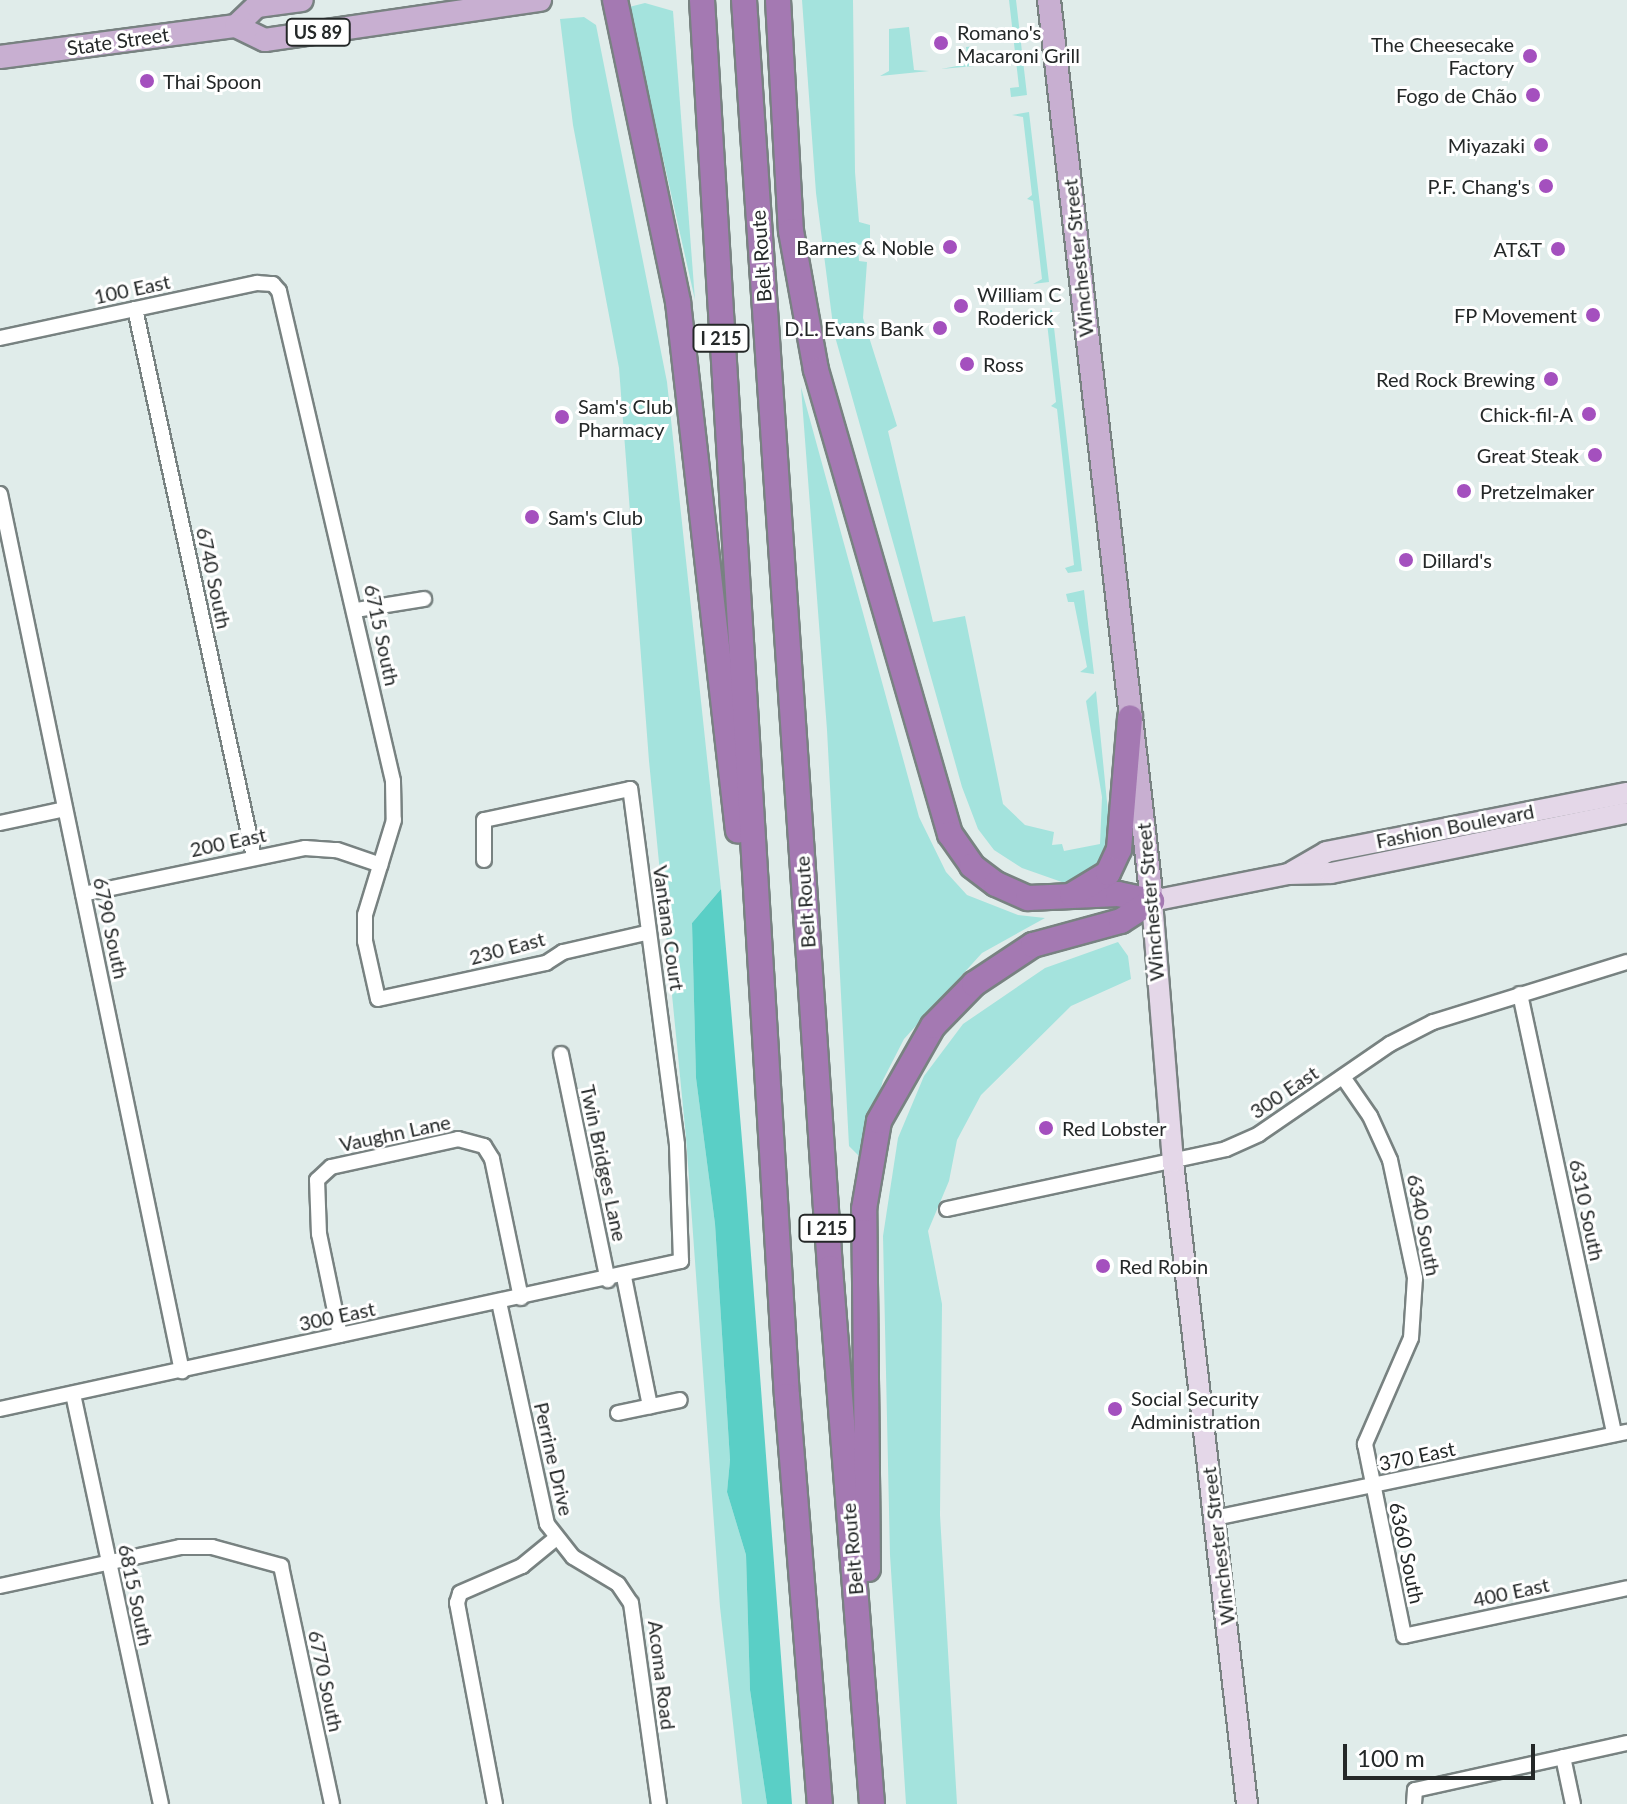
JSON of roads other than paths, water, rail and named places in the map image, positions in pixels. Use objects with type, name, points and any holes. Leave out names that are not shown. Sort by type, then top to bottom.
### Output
[{"type":"highway","points":[[615,0],[678,302],[765,1040]]},
{"type":"highway","name":"I 215","points":[[702,0],[765,1040],[820,1804]]},
{"type":"highway","name":"Belt Route","points":[[744,0],[829,1252],[872,1798]]},
{"type":"highway","points":[[778,0],[791,231],[816,370],[940,807],[972,866],[996,884],[1028,898],[1060,899],[1118,894],[1152,901]]},
{"type":"highway","points":[[1060,899],[1095,885],[1116,859],[1130,717]]},
{"type":"highway","points":[[872,1798],[864,1209],[879,1121],[933,1026],[974,984],[1033,945],[1121,921],[1152,901]]},
{"type":"main road","name":"State Street","points":[[236,26],[257,6],[302,0]]},
{"type":"main road","name":"State Street","points":[[0,57],[236,26],[265,40],[540,0]]},
{"type":"main road","name":"Winchester Street","points":[[1046,4],[1152,901],[1173,1162],[1247,1804]]},
{"type":"main road","name":"Fashion Boulevard","points":[[1288,874],[1326,852],[1627,793]]},
{"type":"main road","name":"Fashion Boulevard","points":[[1152,901],[1288,874],[1331,873],[1627,813]]},
{"type":"street","name":"100 East","points":[[0,338],[273,284]]},
{"type":"street","name":"6715 South","points":[[273,284],[283,302],[325,505],[356,610],[394,791],[394,820],[365,915],[365,941],[378,999]]},
{"type":"street","name":"6740 South","points":[[135,309],[254,857]]},
{"type":"street","name":"6790 South","points":[[0,494],[182,1371]]},
{"type":"street","points":[[356,610],[424,599]]},
{"type":"street","name":"Vantana Court","points":[[484,860],[484,820],[630,789],[646,933],[657,961],[677,1144],[681,1261]]},
{"type":"street","points":[[0,823],[65,809]]},
{"type":"street","name":"200 East","points":[[83,894],[254,857],[322,848],[381,865]]},
{"type":"street","name":"230 East","points":[[378,999],[546,963],[563,952],[646,933]]},
{"type":"street","name":"300 East","points":[[947,1209],[1226,1149],[1259,1134],[1343,1077],[1433,1022],[1627,962]]},
{"type":"street","name":"6310 South","points":[[1520,994],[1621,1433]]},
{"type":"street","name":"Twin Bridges Lane","points":[[561,1054],[608,1280]]},
{"type":"street","name":"6340 South","points":[[1343,1077],[1370,1116],[1390,1160],[1415,1278],[1411,1338],[1392,1390]]},
{"type":"street","name":"Vaughn Lane","points":[[340,1335],[319,1234],[315,1188],[320,1175],[331,1167],[458,1139],[484,1146],[492,1159],[521,1298]]},
{"type":"street","name":"300 East","points":[[0,1409],[624,1277],[681,1261]]},
{"type":"street","points":[[624,1277],[650,1406]]},
{"type":"street","name":"Perrine Drive","points":[[495,1804],[457,1603],[460,1593],[522,1566],[555,1539],[541,1503],[499,1302]]},
{"type":"street","name":"6360 South","points":[[1392,1390],[1365,1444],[1404,1636]]},
{"type":"street","name":"6815 South","points":[[73,1394],[161,1804]]},
{"type":"street","points":[[618,1413],[680,1400]]},
{"type":"street","name":"370 East","points":[[1215,1518],[1621,1433]]},
{"type":"street","name":"Acoma Road","points":[[555,1539],[618,1584],[631,1603],[659,1804]]},
{"type":"street","name":"6770 South","points":[[109,1563],[198,1546],[281,1566],[332,1804]]},
{"type":"street","points":[[0,1586],[109,1563]]},
{"type":"street","name":"400 East","points":[[1404,1636],[1627,1588]]},
{"type":"street","points":[[1415,1797],[1627,1743]]},
{"type":"street","points":[[1563,1757],[1573,1804]]},
{"type":"place","name":"Romano's Macaroni Grill","points":[[941,43]]},
{"type":"place","name":"The Cheesecake Factory","points":[[1530,56]]},
{"type":"place","name":"Thai Spoon","points":[[147,81]]},
{"type":"place","name":"Fogo de Chão","points":[[1533,95]]},
{"type":"place","name":"Miyazaki","points":[[1541,145]]},
{"type":"place","name":"P.F. Chang's","points":[[1546,186]]},
{"type":"place","name":"Barnes & Noble","points":[[950,247]]},
{"type":"place","name":"AT&T","points":[[1558,249]]},
{"type":"place","name":"William C Roderick","points":[[961,306]]},
{"type":"place","name":"FP Movement","points":[[1593,315]]},
{"type":"place","name":"D.L. Evans Bank","points":[[940,328]]},
{"type":"place","name":"Ross","points":[[967,364]]},
{"type":"place","name":"Red Rock Brewing","points":[[1551,379]]},
{"type":"place","name":"Chick-fil-A","points":[[1589,414]]},
{"type":"place","name":"Sam's Club Pharmacy","points":[[562,417]]},
{"type":"place","name":"Great Steak","points":[[1595,455]]},
{"type":"place","name":"Pretzelmaker","points":[[1464,491]]},
{"type":"place","name":"Sam's Club","points":[[532,517]]},
{"type":"place","name":"Dillard's","points":[[1406,560]]},
{"type":"place","name":"Red Lobster","points":[[1046,1128]]},
{"type":"place","name":"Red Robin","points":[[1103,1266]]},
{"type":"place","name":"Social Security Administration","points":[[1115,1409]]}]
